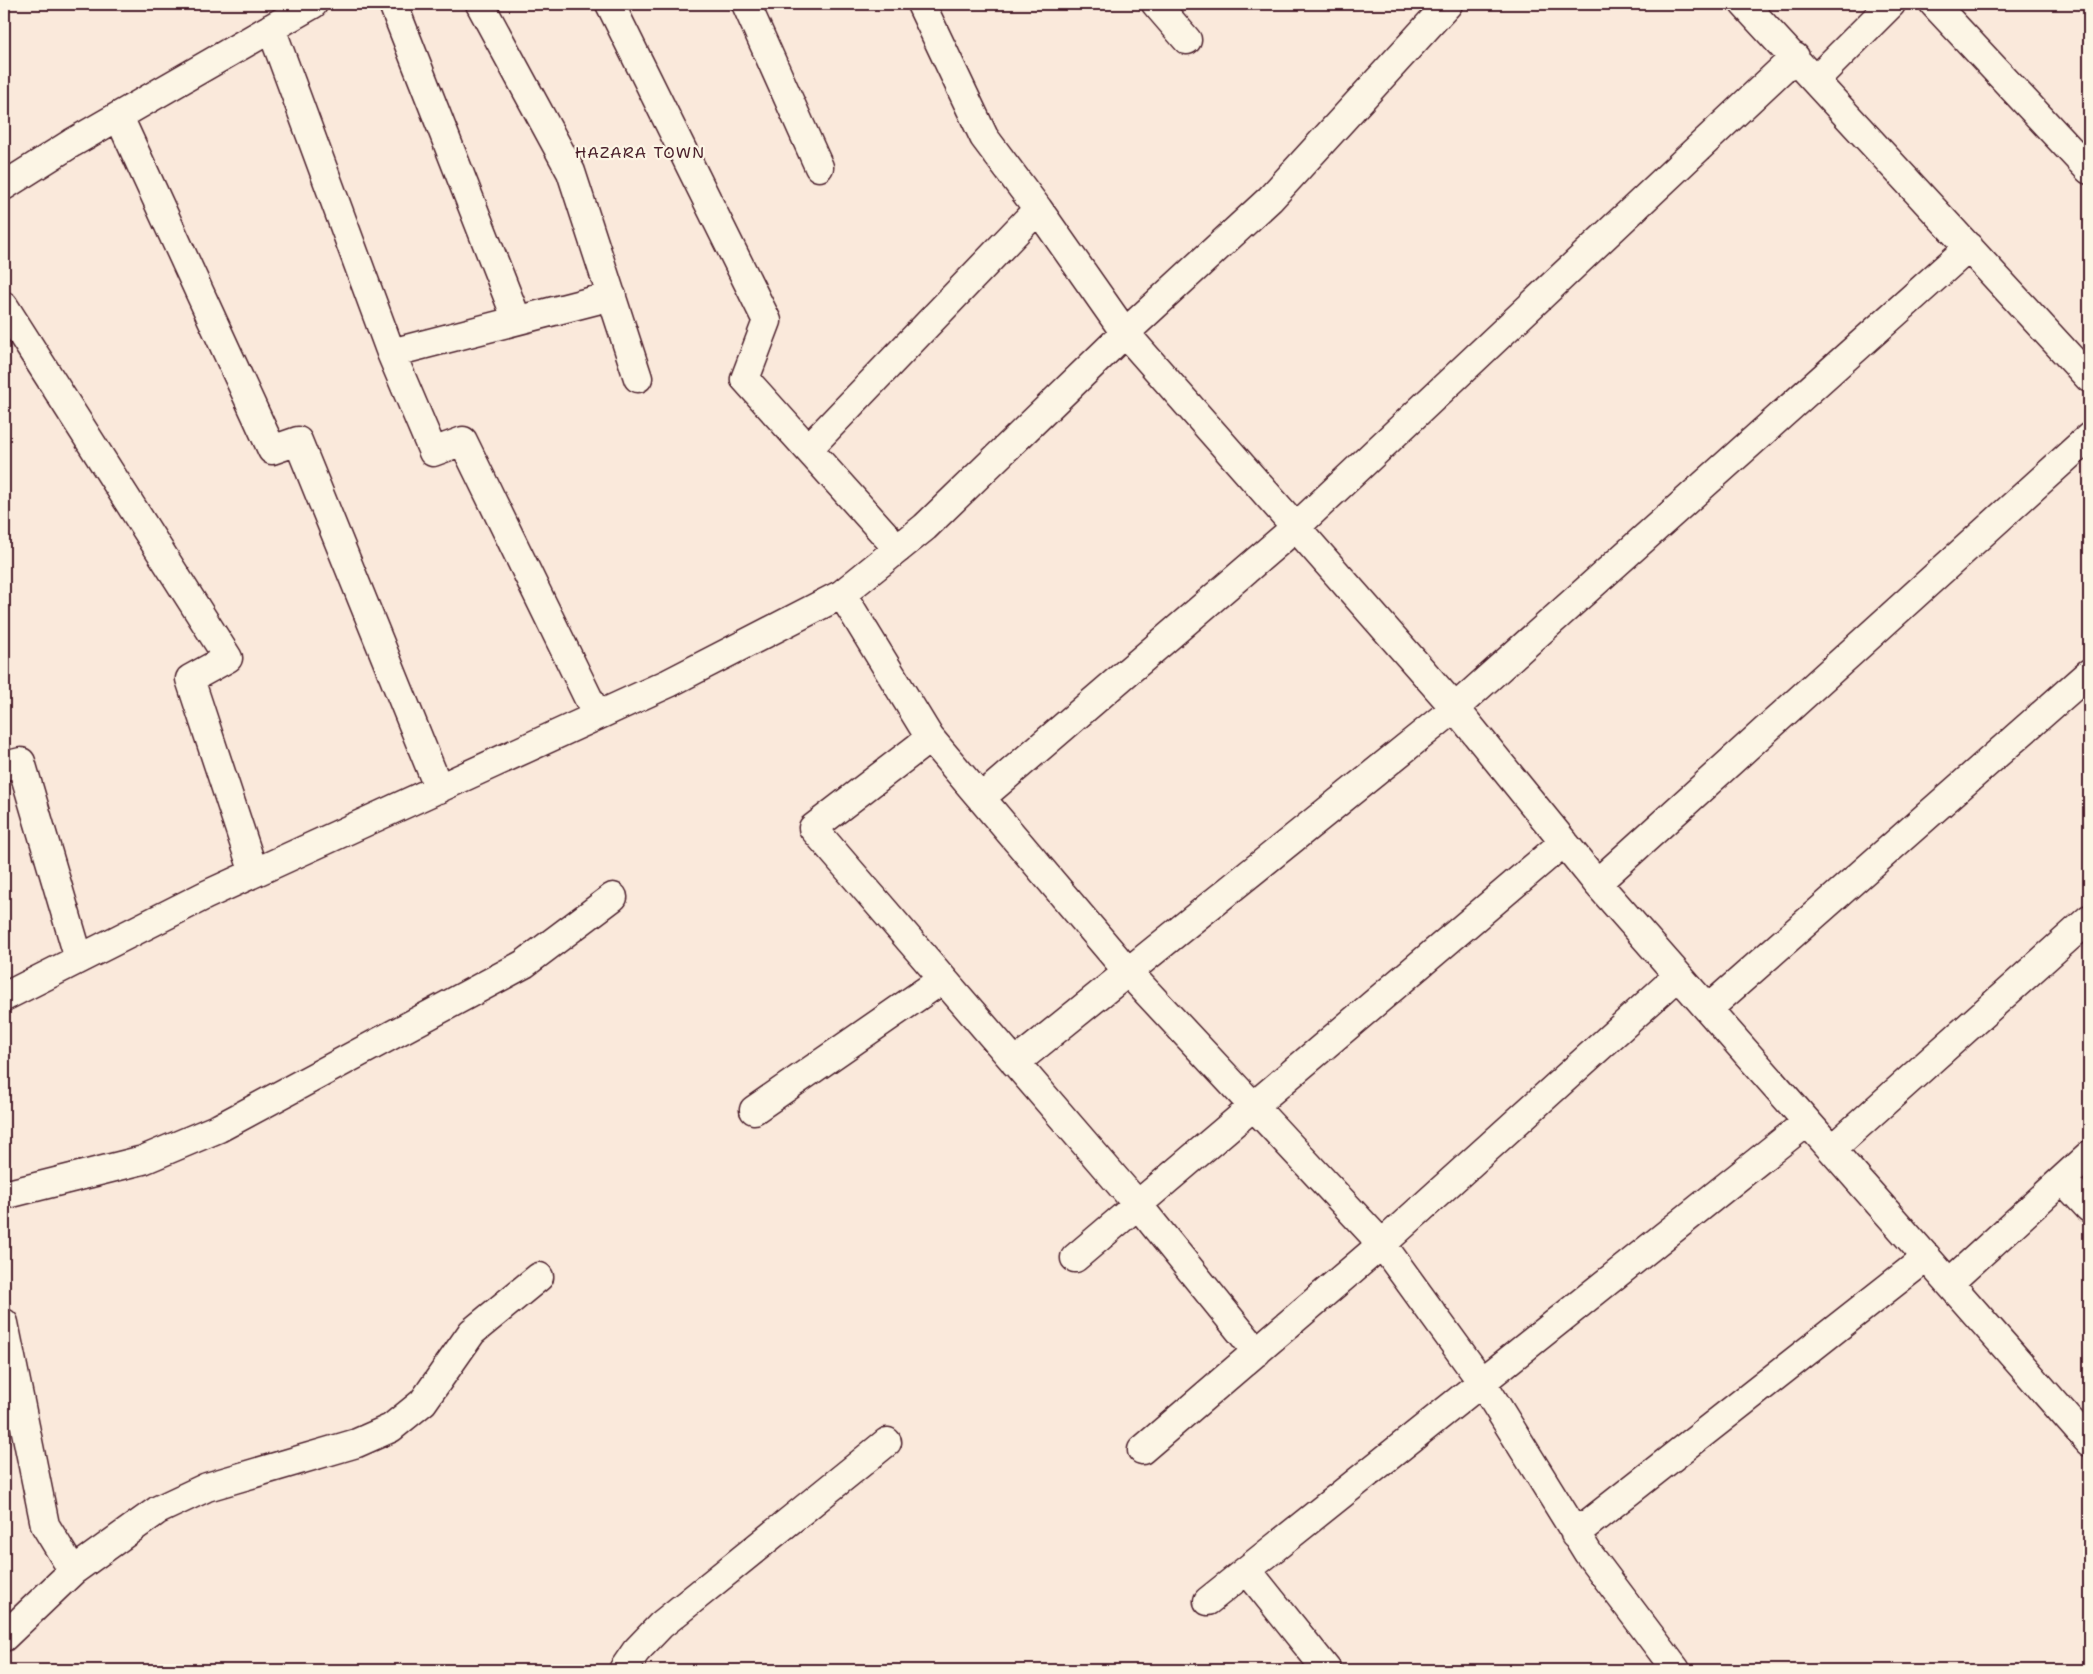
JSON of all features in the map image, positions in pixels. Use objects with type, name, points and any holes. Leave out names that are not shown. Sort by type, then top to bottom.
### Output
[{"type":"street","points":[[4,186],[313,4]]},
{"type":"street","points":[[393,4],[517,320]]},
{"type":"street","points":[[480,4],[571,172],[638,378]]},
{"type":"street","points":[[610,4],[767,321],[745,379],[898,549]]},
{"type":"street","points":[[746,4],[820,167]]},
{"type":"street","points":[[921,4],[984,137],[1038,209],[1125,334],[1455,708],[1597,883],[2089,1442]]},
{"type":"street","points":[[1156,4],[1187,40]]},
{"type":"street","points":[[4,997],[206,894],[669,683],[842,594],[925,526],[1125,334],[1270,199],[1448,4]]},
{"type":"street","points":[[1744,4],[1795,57],[2089,378]]},
{"type":"street","points":[[1815,80],[1891,4]]},
{"type":"street","points":[[1934,4],[2089,170]]},
{"type":"street","points":[[271,28],[391,353],[433,452],[463,441],[597,716]]},
{"type":"street","points":[[980,798],[1296,527],[1795,57]]},
{"type":"street","points":[[119,117],[272,450],[298,441],[439,789]]},
{"type":"street","points":[[808,449],[1038,209]]},
{"type":"street","points":[[1015,1063],[1129,973],[1455,708],[1969,247]]},
{"type":"street","points":[[391,353],[612,296]]},
{"type":"street","points":[[4,306],[228,658],[190,679],[254,873]]},
{"type":"street","points":[[1597,883],[2089,437]]},
{"type":"street","points":[[842,594],[930,738],[1129,973],[1382,1244],[1482,1382],[1575,1534],[1664,1666]]},
{"type":"street","points":[[1708,1009],[2089,673]]},
{"type":"street","points":[[930,738],[813,828],[1138,1205],[1257,1352]]},
{"type":"street","points":[[4,766],[21,762],[79,959]]},
{"type":"street","points":[[1075,1258],[1564,842]]},
{"type":"street","points":[[4,1195],[143,1160],[219,1128],[524,964],[613,897]]},
{"type":"street","points":[[1832,1149],[2089,919]]},
{"type":"street","points":[[1142,1450],[1382,1244],[1678,976]]},
{"type":"street","points":[[754,1110],[943,979]]},
{"type":"street","points":[[1208,1600],[1807,1122]]},
{"type":"street","points":[[1949,1283],[2089,1155]]},
{"type":"street","points":[[2063,1180],[2089,1208]]},
{"type":"street","points":[[1575,1534],[1927,1257]]},
{"type":"street","points":[[4,1637],[74,1571],[158,1510],[199,1491],[252,1473],[357,1443],[391,1428],[424,1402],[472,1332],[539,1278]]},
{"type":"street","points":[[4,1323],[44,1525],[74,1571]]},
{"type":"street","points":[[623,1670],[636,1651],[661,1625],[888,1442]]},
{"type":"street","points":[[1247,1570],[1327,1670]]},
{"type":"district","name":"HAZARA TOWN","points":[[640,152]]}]
